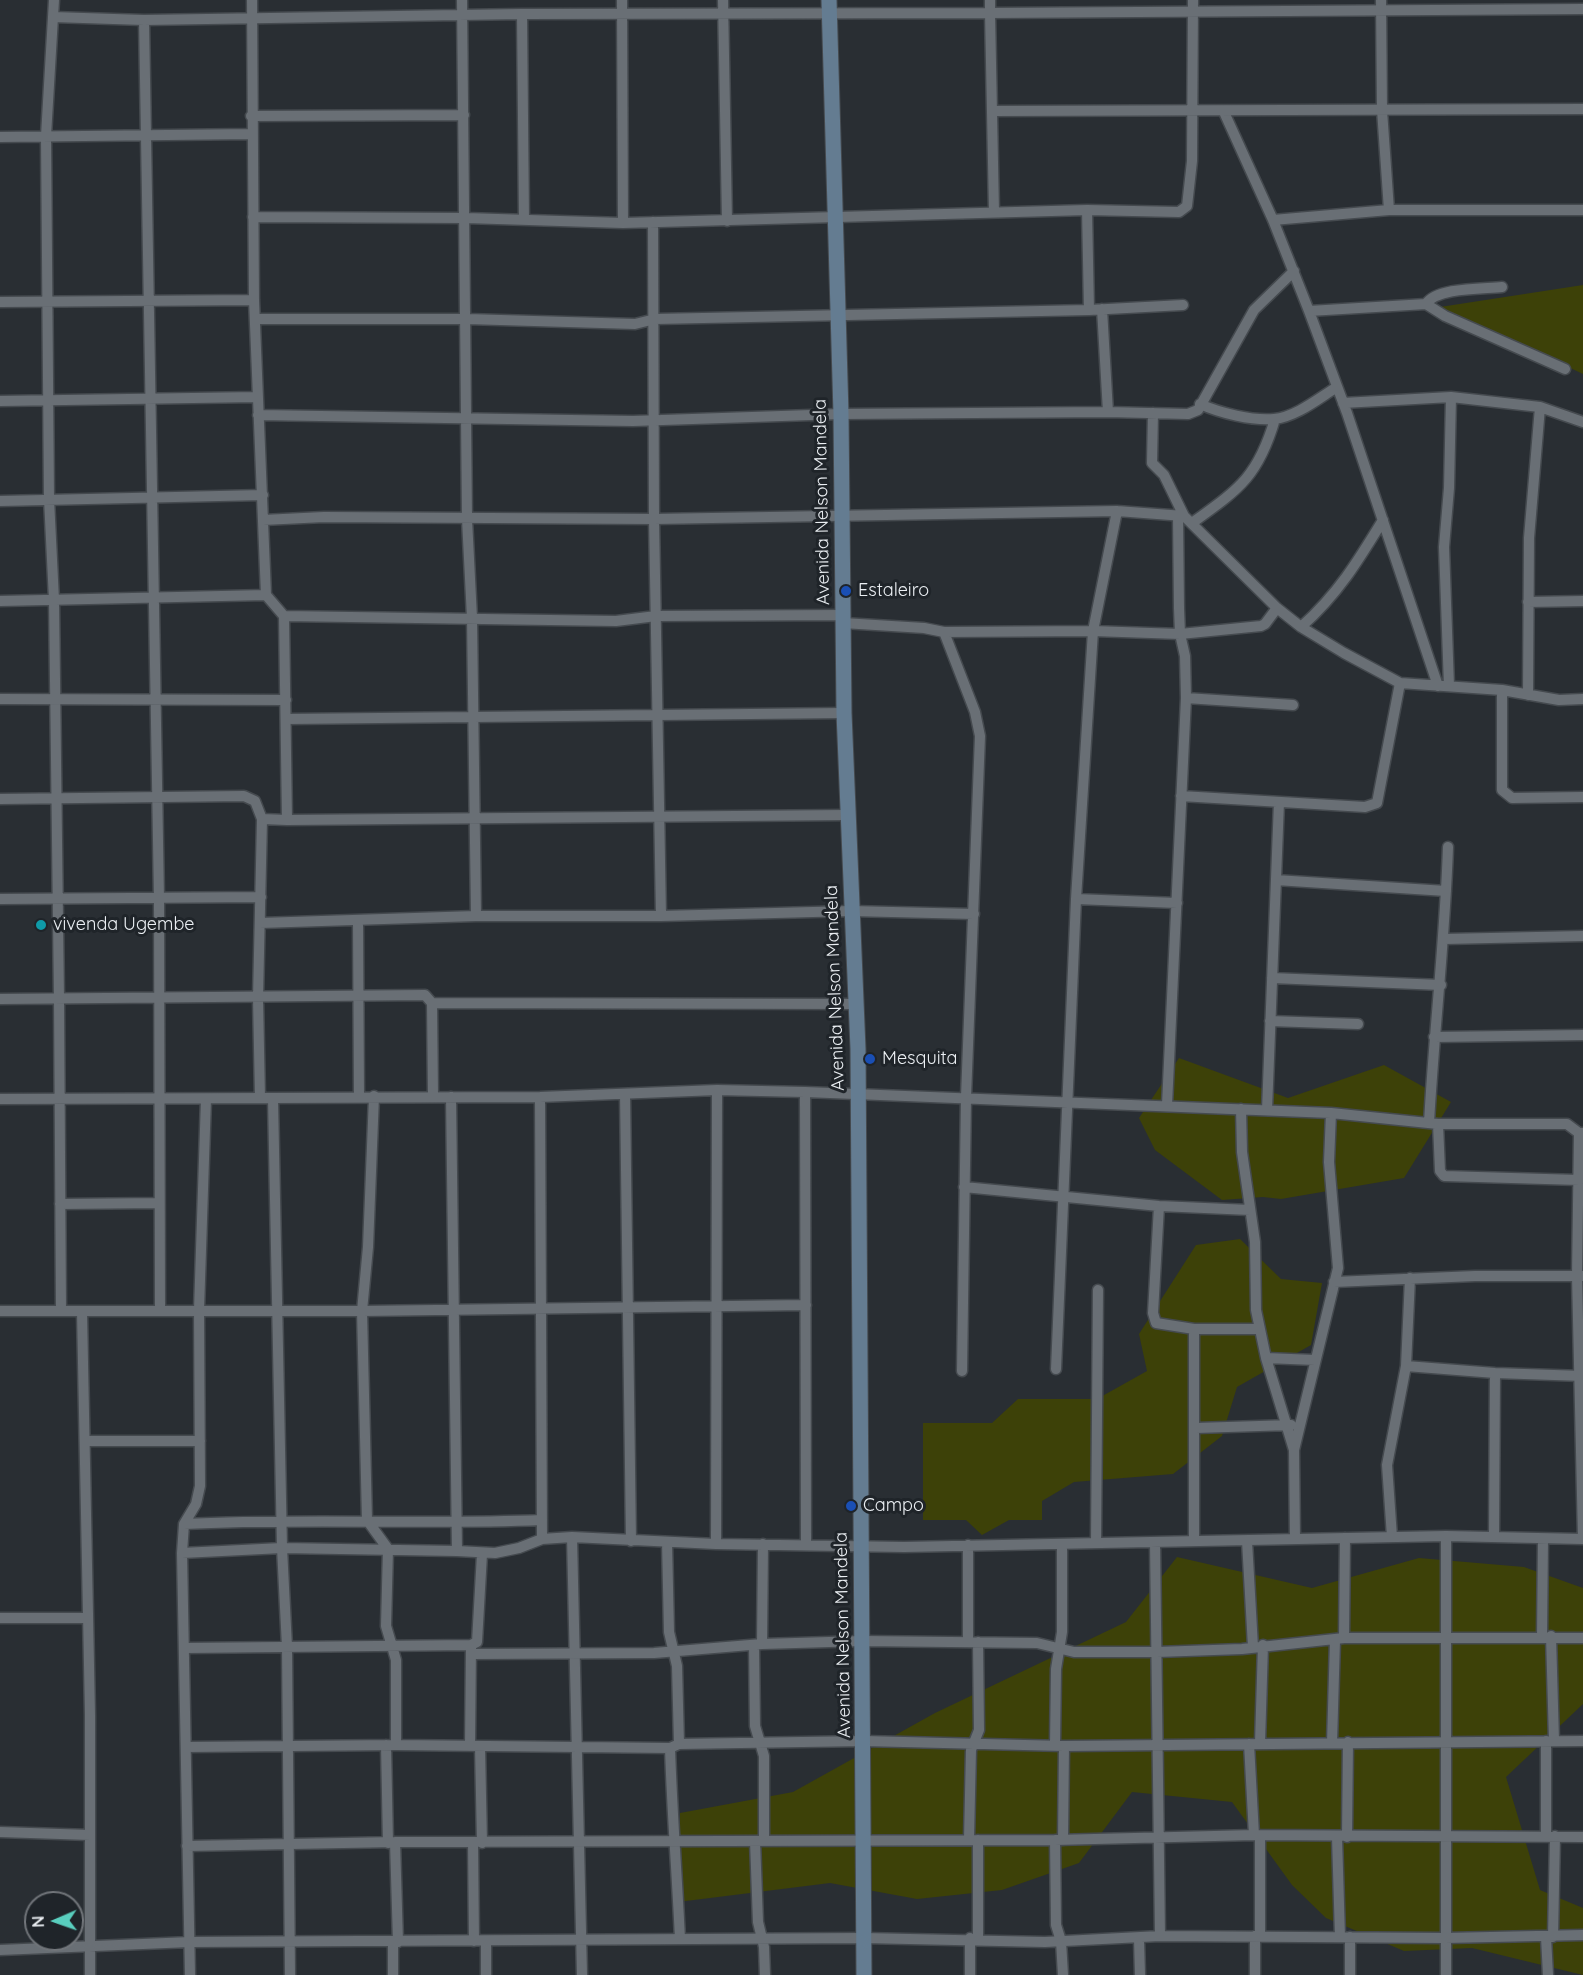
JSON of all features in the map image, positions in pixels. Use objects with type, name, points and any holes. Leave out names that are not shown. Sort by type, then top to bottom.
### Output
[{"type":"street","points":[[54,0],[46,136],[50,400],[49,499],[54,600],[61,1311]]},
{"type":"street","points":[[252,0],[251,134],[257,397],[266,595],[284,616],[287,820]]},
{"type":"street","points":[[462,0],[467,319],[467,519],[472,618],[476,916]]},
{"type":"street","points":[[622,0],[623,222]]},
{"type":"street","points":[[723,0],[727,221]]},
{"type":"street","points":[[990,0],[994,212]]},
{"type":"street","points":[[53,17],[144,20],[522,14],[723,15],[829,8],[990,13],[1193,5],[1381,5],[1583,9]]},
{"type":"street","points":[[253,217],[653,222],[994,212],[1185,210],[1192,161],[1193,5]]},
{"type":"street","points":[[1381,5],[1382,110],[1389,210]]},
{"type":"street","name":"Avenida Nelson Mandela","points":[[829,8],[833,217],[841,414],[840,515],[844,713],[859,1093],[864,1975]]},
{"type":"street","points":[[522,14],[524,220]]},
{"type":"street","points":[[144,20],[159,898],[160,1310]]},
{"type":"street","points":[[992,111],[1583,109]]},
{"type":"street","points":[[1224,112],[1294,270],[1444,686]]},
{"type":"street","points":[[251,116],[464,115]]},
{"type":"street","points":[[0,137],[251,134]]},
{"type":"street","points":[[1087,210],[1089,310]]},
{"type":"street","points":[[1273,220],[1389,210],[1583,210]]},
{"type":"street","points":[[653,222],[654,519],[661,916]]},
{"type":"street","points":[[258,415],[655,421],[841,414],[1108,412],[1188,414],[1194,413],[1200,404],[1254,310],[1294,270]]},
{"type":"street","points":[[1426,304],[1430,298],[1443,292],[1502,287]]},
{"type":"street","points":[[0,302],[254,300]]},
{"type":"street","points":[[1309,310],[1426,304],[1445,316],[1565,369]]},
{"type":"street","points":[[255,319],[467,319],[624,324],[655,319],[1089,310],[1183,305]]},
{"type":"street","points":[[1102,309],[1108,412]]},
{"type":"street","points":[[1200,404],[1212,409],[1275,419],[1296,412],[1337,387]]},
{"type":"street","points":[[0,401],[257,397]]},
{"type":"street","points":[[1343,403],[1451,397],[1540,407],[1583,423]]},
{"type":"street","points":[[1444,686],[1444,583],[1451,397]]},
{"type":"street","points":[[1528,695],[1529,537],[1540,407]]},
{"type":"street","points":[[1153,413],[1152,464],[1169,483],[1185,518],[1277,608],[1302,627],[1400,683],[1502,690],[1559,700],[1583,699]]},
{"type":"street","points":[[264,520],[324,517],[654,519],[1117,511],[1185,518],[1251,475],[1267,446],[1275,419]]},
{"type":"street","points":[[0,501],[153,500],[263,495]]},
{"type":"street","points":[[1056,1369],[1076,899],[1093,631],[1117,511]]},
{"type":"street","points":[[1167,1105],[1186,698],[1185,656],[1180,634],[1185,518]]},
{"type":"street","points":[[1302,627],[1326,605],[1345,582],[1383,520]]},
{"type":"street","points":[[0,601],[266,595]]},
{"type":"street","points":[[1528,602],[1583,601]]},
{"type":"street","points":[[284,616],[616,621],[656,616],[843,619],[944,632],[1093,631],[1180,634],[1261,626],[1277,608]]},
{"type":"street","points":[[944,632],[975,712],[980,736],[966,1096],[962,1371]]},
{"type":"street","points":[[1181,796],[1365,807],[1377,803],[1400,683]]},
{"type":"street","points":[[1502,690],[1502,790],[1512,798],[1583,797]]},
{"type":"street","points":[[1186,698],[1293,705]]},
{"type":"street","points":[[0,699],[286,700]]},
{"type":"street","points":[[287,719],[659,717],[844,713]]},
{"type":"street","points":[[0,799],[244,796],[255,801],[262,819],[258,998],[260,1098]]},
{"type":"street","points":[[1267,1110],[1279,802]]},
{"type":"street","points":[[262,819],[847,815]]},
{"type":"street","points":[[1448,848],[1441,985],[1434,1036],[1433,1123],[1440,1171],[1444,1176],[1579,1180]]},
{"type":"street","points":[[1276,880],[1446,891]]},
{"type":"street","points":[[0,899],[261,897]]},
{"type":"street","points":[[1076,899],[1177,903]]},
{"type":"street","points":[[260,924],[476,916],[661,916],[851,911],[974,914]]},
{"type":"street","points":[[358,921],[359,1097]]},
{"type":"street","points":[[1444,939],[1583,936]]},
{"type":"street","points":[[1272,978],[1441,985]]},
{"type":"street","points":[[0,999],[427,995],[432,1003],[432,1096]]},
{"type":"street","points":[[432,1003],[856,1004]]},
{"type":"street","points":[[1270,1020],[1358,1024]]},
{"type":"street","points":[[1434,1036],[1583,1035]]},
{"type":"street","points":[[0,1099],[540,1097],[717,1090],[859,1093],[1331,1113],[1433,1123],[1567,1124],[1581,1133],[1579,1180],[1583,1539],[1446,1536],[1062,1545],[862,1546],[716,1544],[572,1537],[542,1539],[509,1551],[482,1554],[457,1551],[282,1548],[182,1553]]},
{"type":"street","points":[[716,1544],[719,1307],[717,1090]]},
{"type":"street","points":[[805,1092],[806,1545]]},
{"type":"street","points":[[625,1094],[631,1541]]},
{"type":"street","points":[[374,1096],[369,1227],[362,1311],[367,1520],[388,1549],[386,1626],[396,1660],[391,1745],[391,1842],[395,1942],[393,1975]]},
{"type":"street","points":[[451,1097],[457,1551]]},
{"type":"street","points":[[540,1097],[542,1539]]},
{"type":"street","points":[[190,1975],[186,1648],[182,1553],[184,1524],[196,1504],[200,1486],[199,1310],[206,1099]]},
{"type":"street","points":[[273,1099],[281,1521],[287,1647],[290,1975]]},
{"type":"street","points":[[1241,1109],[1242,1152],[1255,1251],[1259,1329],[1293,1450]]},
{"type":"street","points":[[1295,1539],[1293,1450],[1334,1282],[1338,1247],[1329,1162],[1331,1113]]},
{"type":"street","points":[[964,1187],[1159,1206],[1250,1210]]},
{"type":"street","points":[[60,1204],[159,1203]]},
{"type":"street","points":[[1159,1206],[1154,1319],[1161,1325],[1194,1329],[1259,1329]]},
{"type":"street","points":[[1334,1282],[1410,1278],[1580,1276]]},
{"type":"street","points":[[1392,1537],[1387,1456],[1406,1366],[1410,1278]]},
{"type":"street","points":[[1096,1543],[1098,1290]]},
{"type":"street","points":[[0,1311],[362,1311],[806,1305]]},
{"type":"street","points":[[82,1312],[86,1441],[90,1975]]},
{"type":"street","points":[[1194,1329],[1196,1428],[1194,1542]]},
{"type":"street","points":[[1266,1358],[1315,1360]]},
{"type":"street","points":[[1406,1366],[1495,1373],[1581,1376]]},
{"type":"street","points":[[1494,1537],[1495,1373]]},
{"type":"street","points":[[1196,1428],[1285,1427],[1300,1423]]},
{"type":"street","points":[[86,1441],[200,1441]]},
{"type":"street","points":[[184,1524],[367,1520],[456,1523],[542,1520]]},
{"type":"street","points":[[1446,1536],[1446,1975]]},
{"type":"street","points":[[572,1537],[577,1842],[582,1975]]},
{"type":"street","points":[[1332,1743],[1345,1538]]},
{"type":"street","points":[[1543,1539],[1550,1742],[1551,1836],[1548,1975]]},
{"type":"street","points":[[1247,1540],[1258,1646],[1255,1743],[1257,1836],[1255,1975]]},
{"type":"street","points":[[667,1542],[669,1632],[675,1652],[672,1826],[675,1842],[680,1939]]},
{"type":"street","points":[[1155,1543],[1160,1936]]},
{"type":"street","points":[[763,1544],[755,1726],[764,1756],[758,1922],[762,1938],[765,1975]]},
{"type":"street","points":[[968,1545],[979,1730],[971,1750],[974,1939],[970,1975]]},
{"type":"street","points":[[1062,1545],[1062,1621],[1056,1669],[1060,1745],[1056,1925],[1061,1941],[1062,1975]]},
{"type":"street","points":[[482,1554],[477,1642],[472,1650],[480,1941],[486,1975]]},
{"type":"street","points":[[0,1618],[88,1618]]},
{"type":"street","points":[[186,1648],[391,1646],[573,1654],[675,1652],[758,1644],[973,1641],[1037,1643],[1074,1652],[1157,1652],[1340,1639],[1583,1638]]},
{"type":"street","points":[[186,1747],[391,1745],[575,1749],[864,1741],[1060,1745],[1583,1741]]},
{"type":"street","points":[[1348,1742],[1342,1837],[1345,1937],[1350,1975]]},
{"type":"street","points":[[0,1833],[90,1835]]},
{"type":"street","points":[[187,1846],[391,1842],[1059,1840],[1160,1836],[1583,1837]]},
{"type":"street","points":[[0,1950],[190,1942],[762,1938],[1061,1941],[1139,1939],[1160,1936],[1445,1938],[1583,1935]]},
{"type":"street","points":[[1139,1939],[1140,1975]]},
{"type":"green space","points":[[1583,285],[1583,374],[1440,307]]},
{"type":"green space","points":[[1179,1058],[1288,1098],[1384,1065],[1451,1102],[1404,1178],[1281,1199],[1263,1197],[1222,1200],[1155,1150],[1139,1118]]},
{"type":"green space","points":[[1240,1239],[1281,1279],[1322,1283],[1311,1345],[1237,1387],[1222,1436],[1173,1474],[1074,1482],[1042,1501],[1042,1520],[1009,1520],[982,1535],[966,1520],[923,1520],[923,1423],[992,1423],[1018,1399],[1097,1399],[1147,1371],[1139,1334],[1196,1245]]},
{"type":"green space","points":[[1177,1557],[1312,1588],[1419,1558],[1524,1567],[1583,1588],[1583,1704],[1506,1777],[1540,1890],[1583,1908],[1583,1975],[1472,1948],[1404,1951],[1326,1918],[1292,1885],[1232,1802],[1132,1792],[1079,1863],[1002,1890],[917,1899],[830,1883],[678,1902],[680,1813],[793,1792],[935,1713],[1126,1622]]},
{"type":"place","name":"Estaleiro","points":[[846,591]]},
{"type":"place","name":"vivenda Ugembe","points":[[41,925]]},
{"type":"place","name":"Mesquita","points":[[870,1059]]},
{"type":"place","name":"Campo","points":[[851,1506]]}]
